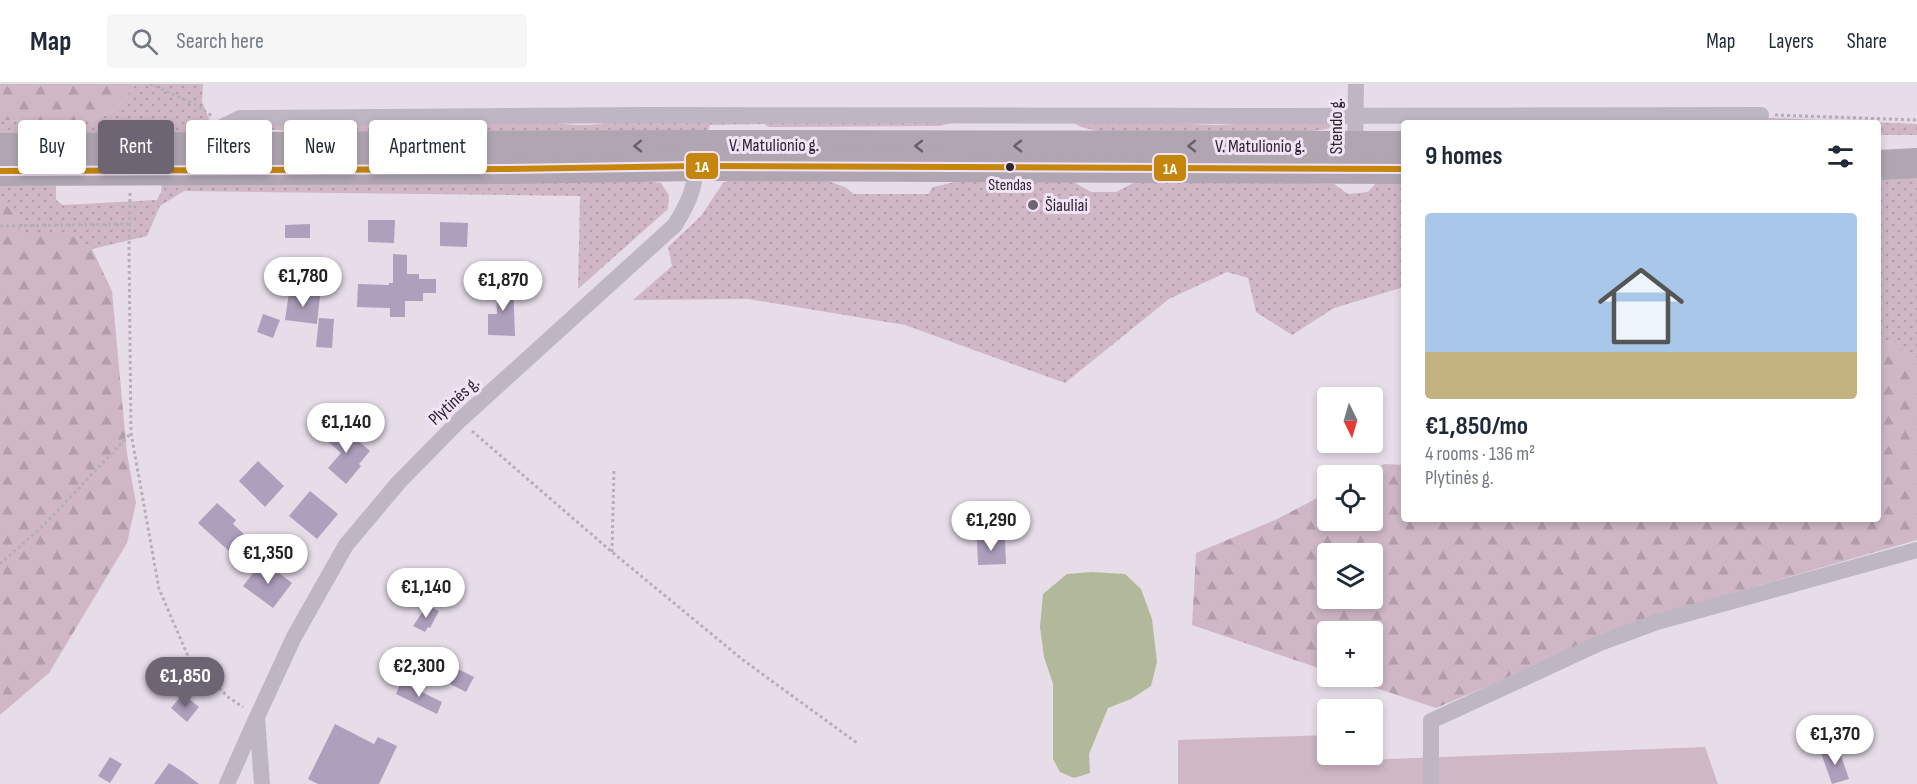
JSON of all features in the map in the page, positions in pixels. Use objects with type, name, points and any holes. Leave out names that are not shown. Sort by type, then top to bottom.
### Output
[{"type":"highway","name":"V. Matulionio g.","points":[[0,148],[186,138]]},
{"type":"highway","name":"V. Matulionio g.","points":[[272,138],[696,156],[1355,157],[1401,147]]},
{"type":"highway","points":[[1881,146],[1917,146]]},
{"type":"highway","name":"V. Matulionio g.","points":[[0,171],[507,169],[696,156]]},
{"type":"highway","name":"V. Matulionio g.","points":[[1355,157],[1401,168]]},
{"type":"highway","points":[[1881,165],[1917,163]]},
{"type":"street","name":"Stendo g.","points":[[1355,157],[1356,84]]},
{"type":"street","points":[[238,120],[240,118],[645,114],[1761,115]]},
{"type":"street","name":"Plytinės g.","points":[[262,784],[258,717],[294,638],[346,545],[399,482],[460,420],[675,225],[686,208],[693,190],[696,156]]},
{"type":"street","points":[[1431,784],[1431,721],[1600,643],[1657,622],[1917,550]]},
{"type":"street","points":[[227,784],[258,717]]},
{"type":"path","points":[[150,84],[198,106],[209,120]]},
{"type":"path","points":[[1761,115],[1917,120]]},
{"type":"path","points":[[130,193],[131,433],[159,589],[188,656],[228,697],[258,717]]},
{"type":"path","points":[[0,226],[129,224]]},
{"type":"path","points":[[460,420],[612,552],[743,660],[857,743]]},
{"type":"path","points":[[0,564],[46,524],[131,433]]},
{"type":"path","points":[[612,552],[614,470]]},
{"type":"green space","points":[[0,84],[136,84],[115,111],[89,122],[86,120],[0,120]]},
{"type":"green space","points":[[136,84],[203,84],[202,102],[210,120],[186,120],[186,135],[174,135],[174,120],[98,120],[98,136],[86,136],[86,122],[115,111]]},
{"type":"green space","points":[[1769,118],[1818,120],[1696,120]]},
{"type":"green space","points":[[1067,119],[1216,125],[1334,119],[1333,125],[1327,129],[1305,132],[1110,134],[1081,127]]},
{"type":"green space","points":[[0,120],[18,120],[18,136],[0,136]]},
{"type":"green space","points":[[960,120],[941,126],[710,125],[707,134],[487,135],[487,123],[551,122],[586,125],[621,121]]},
{"type":"green space","points":[[1881,123],[1917,124],[1917,135],[1881,135]]},
{"type":"green space","points":[[357,124],[369,124],[369,132],[357,132]]},
{"type":"green space","points":[[272,125],[284,125],[284,130],[272,130]]},
{"type":"green space","points":[[1881,174],[1917,178],[1917,358],[1881,337]]},
{"type":"green space","points":[[973,178],[1067,178],[1091,192],[1116,192],[1143,178],[1334,184],[1348,194],[1368,192],[1376,183],[1401,179],[1401,288],[1334,308],[1292,335],[1256,312],[1248,278],[1227,272],[1169,299],[1065,383],[905,325],[748,299],[633,300],[672,266],[668,247],[701,216],[723,183],[730,180],[825,180],[845,187],[854,194],[928,194],[933,187]]},
{"type":"green space","points":[[644,181],[661,183],[669,195],[668,209],[578,289],[580,196],[184,191],[160,206],[147,236],[92,249],[72,235],[21,235],[15,213],[0,200],[0,186],[56,186],[56,200],[63,205],[157,200],[162,183]]},
{"type":"green space","points":[[0,200],[15,213],[22,235],[72,235],[92,249],[112,291],[127,454],[136,503],[127,543],[49,673],[0,715]]},
{"type":"green space","points":[[1881,337],[1917,358],[1917,540],[1653,616],[1436,708],[1373,687],[1383,687],[1383,621],[1317,621],[1317,668],[1192,625],[1196,553],[1275,520],[1317,498],[1317,531],[1383,531],[1382,465],[1401,465],[1401,522],[1881,522]]},
{"type":"green space","points":[[1317,735],[1317,765],[1383,765],[1383,759],[1705,747],[1718,784],[1178,784],[1178,740]]},
{"type":"shaded area","points":[[1092,572],[1125,574],[1141,589],[1152,619],[1157,662],[1151,686],[1131,699],[1108,708],[1089,754],[1090,773],[1074,778],[1060,772],[1053,759],[1053,684],[1044,657],[1040,627],[1043,594],[1067,574]]},
{"type":"building","points":[[368,220],[395,220],[394,243],[368,242]]},
{"type":"building","points":[[440,222],[468,223],[467,247],[440,246]]},
{"type":"building","points":[[310,224],[310,238],[285,238],[285,225]]},
{"type":"building","points":[[393,254],[407,255],[407,274],[419,274],[419,279],[436,279],[436,293],[423,293],[423,301],[405,301],[405,317],[390,317],[390,308],[357,307],[358,284],[389,285],[393,283]]},
{"type":"building","points":[[496,283],[513,283],[515,336],[488,335],[488,314],[497,314]]},
{"type":"building","points":[[289,293],[320,296],[317,324],[285,320]]},
{"type":"building","points":[[263,314],[280,320],[273,338],[257,332]]},
{"type":"building","points":[[319,318],[334,319],[332,348],[316,347]]},
{"type":"building","points":[[339,425],[370,451],[346,484],[328,468],[341,453],[326,440]]},
{"type":"building","points":[[258,461],[284,486],[265,507],[239,481]]},
{"type":"building","points":[[310,491],[338,514],[317,539],[289,516]]},
{"type":"building","points":[[217,503],[236,520],[233,524],[246,536],[230,552],[198,523]]},
{"type":"building","points":[[977,540],[1005,540],[1006,564],[978,565]]},
{"type":"building","points":[[263,561],[292,583],[273,608],[243,586]]},
{"type":"building","points":[[427,605],[439,611],[430,628],[428,627],[425,632],[413,626]]},
{"type":"building","points":[[458,669],[474,677],[466,692],[450,684]]},
{"type":"building","points":[[401,682],[442,702],[437,714],[396,694]]},
{"type":"building","points":[[183,694],[199,707],[187,722],[171,708]]},
{"type":"building","points":[[335,724],[374,744],[378,737],[397,746],[379,784],[318,784],[308,779]]},
{"type":"building","points":[[1838,747],[1849,779],[1832,784],[1821,753]]},
{"type":"building","points":[[110,757],[122,764],[110,783],[98,776]]},
{"type":"building","points":[[169,763],[183,772],[199,784],[154,784]]},
{"type":"transit line","name":"1A","points":[[0,171],[696,166],[1401,169]]},
{"type":"place","name":"Stendas","points":[[1010,167]]},
{"type":"place","name":"Šiauliai","points":[[1033,205]]}]
